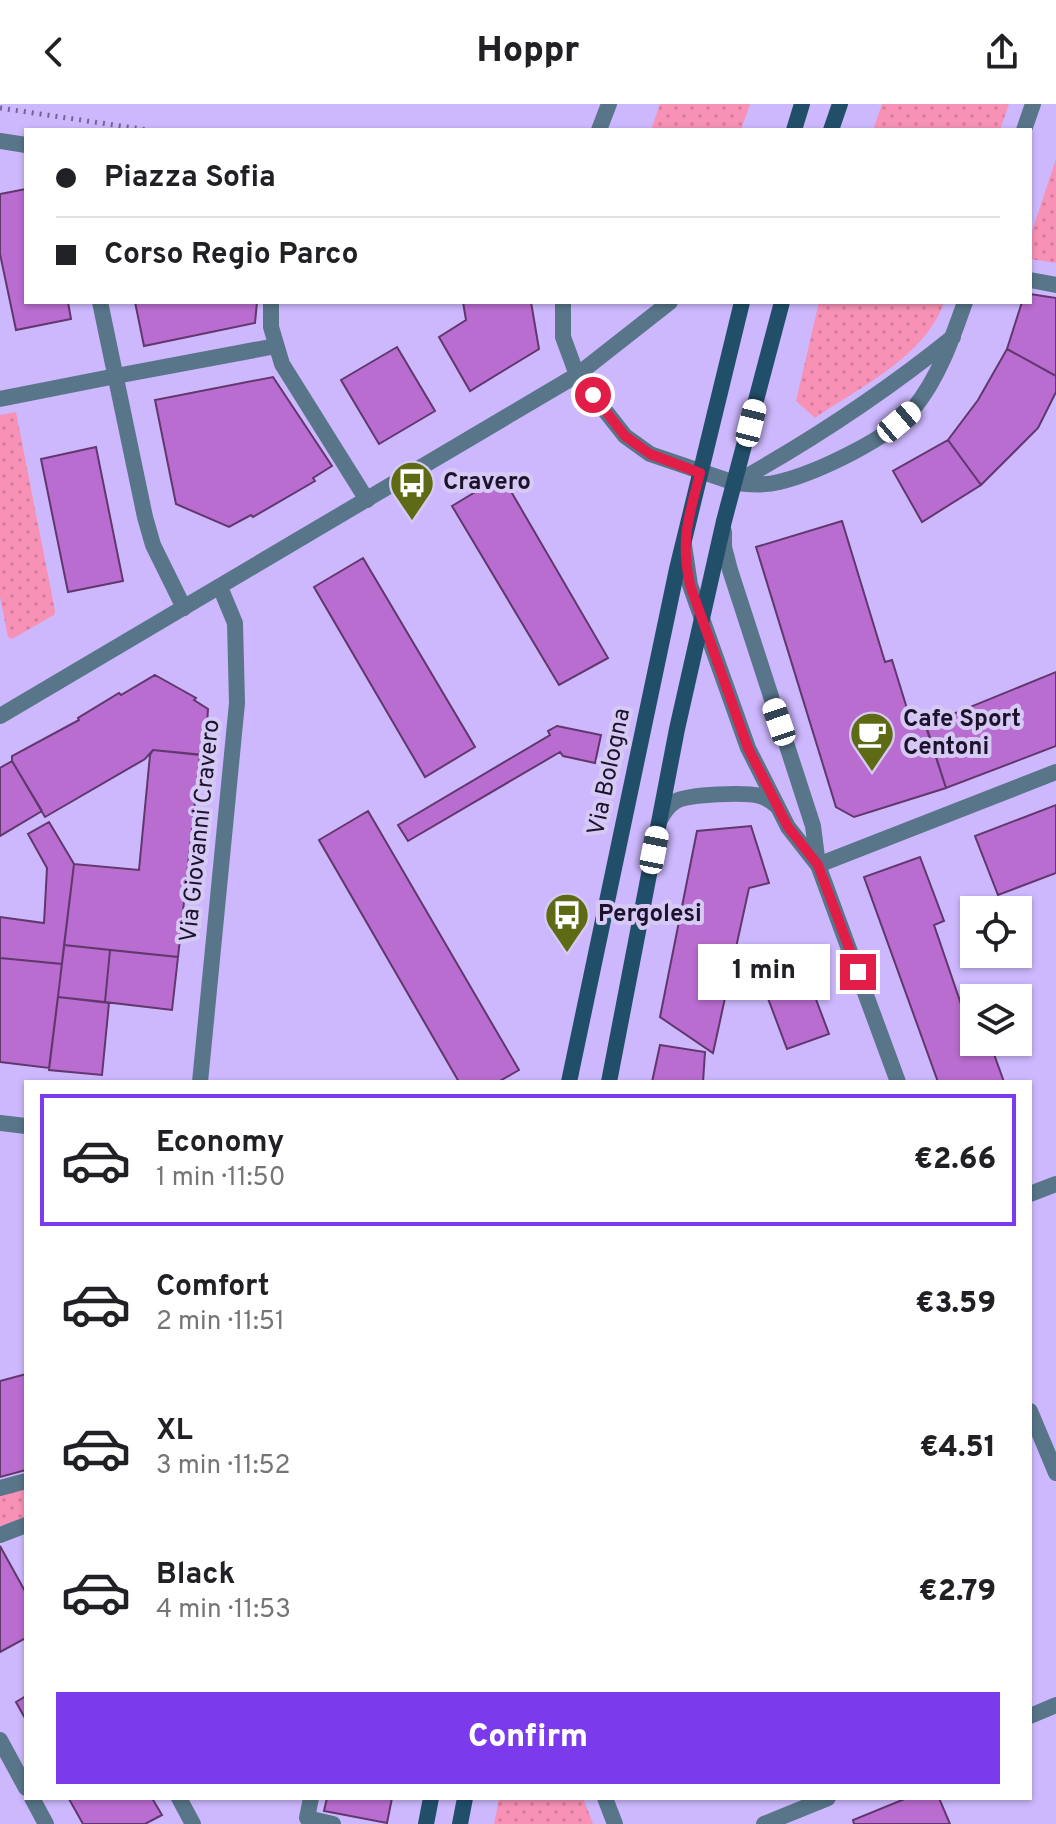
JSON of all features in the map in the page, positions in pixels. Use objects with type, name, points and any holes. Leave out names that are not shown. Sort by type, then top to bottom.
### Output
[{"type":"main road","points":[[795,128],[802,104]]},
{"type":"main road","points":[[832,128],[840,104]]},
{"type":"main road","name":"Via Bologna","points":[[569,1080],[684,535],[742,304]]},
{"type":"main road","points":[[609,1080],[677,729],[724,521],[781,304]]},
{"type":"main road","points":[[426,1824],[431,1800]]},
{"type":"main road","points":[[460,1824],[465,1800]]},
{"type":"street","points":[[600,128],[609,104]]},
{"type":"street","points":[[1025,128],[1033,104]]},
{"type":"street","points":[[0,141],[24,145]]},
{"type":"street","points":[[1032,280],[1056,285]]},
{"type":"street","points":[[100,304],[145,517],[153,545],[184,608]]},
{"type":"street","points":[[271,304],[271,327],[288,378],[315,414],[367,500]]},
{"type":"street","points":[[563,304],[563,337],[577,375],[625,436],[650,454],[735,483],[778,482],[848,454],[885,433],[913,411],[932,382],[964,304]]},
{"type":"street","points":[[0,716],[577,375],[667,304]]},
{"type":"street","points":[[735,483],[792,451],[909,373],[953,337]]},
{"type":"street","points":[[0,399],[276,346]]},
{"type":"street","points":[[724,521],[724,547],[730,570],[813,826],[818,865],[897,1080]]},
{"type":"street","points":[[684,535],[686,566],[702,624],[748,748],[788,827],[818,865]]},
{"type":"street","name":"Via Giovanni Cravero","points":[[200,1080],[237,703],[235,623],[220,587]]},
{"type":"street","points":[[818,865],[1056,772]]},
{"type":"street","points":[[660,820],[673,803],[693,797],[757,795],[777,806]]},
{"type":"street","points":[[0,1123],[24,1126]]},
{"type":"street","points":[[1032,1193],[1056,1184]]},
{"type":"street","points":[[1032,1416],[1056,1473]]},
{"type":"street","points":[[0,1488],[24,1482]]},
{"type":"street","points":[[0,1535],[24,1526]]},
{"type":"street","points":[[1032,1715],[1056,1705]]},
{"type":"street","points":[[0,1740],[24,1784]]},
{"type":"street","points":[[33,1800],[46,1824]]},
{"type":"street","points":[[180,1800],[193,1824]]},
{"type":"street","points":[[311,1800],[307,1818],[333,1824]]},
{"type":"street","points":[[606,1800],[615,1824]]},
{"type":"street","points":[[764,1824],[823,1800]]},
{"type":"path","points":[[0,108],[135,128]]},
{"type":"shaded area","points":[[660,104],[750,104],[742,128],[652,128]]},
{"type":"shaded area","points":[[882,104],[1009,104],[1001,128],[874,128]]},
{"type":"shaded area","points":[[1056,159],[1056,263],[1032,259],[1032,231]]},
{"type":"shaded area","points":[[819,304],[943,304],[923,339],[871,382],[815,418],[796,401]]},
{"type":"shaded area","points":[[16,412],[55,611],[54,615],[12,639],[8,637],[0,597],[0,415]]},
{"type":"shaded area","points":[[24,1489],[24,1519],[0,1526],[0,1495]]},
{"type":"shaded area","points":[[499,1800],[584,1800],[593,1824],[494,1824]]},
{"type":"building","points":[[24,189],[24,304],[68,304],[71,319],[16,330],[0,254],[0,194]]},
{"type":"building","points":[[1032,294],[1056,298],[1056,376],[1007,349],[1021,304],[1032,304]]},
{"type":"building","points":[[135,304],[257,304],[255,323],[144,346]]},
{"type":"building","points":[[463,304],[531,304],[539,349],[470,391],[439,337],[466,320]]},
{"type":"building","points":[[397,347],[435,411],[379,444],[341,380]]},
{"type":"building","points":[[1007,349],[1056,376],[1056,392],[1038,428],[981,485],[948,440],[978,400]]},
{"type":"building","points":[[273,377],[332,466],[313,478],[315,481],[253,517],[251,515],[229,527],[176,504],[155,400]]},
{"type":"building","points":[[948,440],[981,485],[922,522],[893,471]]},
{"type":"building","points":[[96,447],[123,581],[68,592],[41,459]]},
{"type":"building","points":[[502,476],[608,658],[559,685],[452,506]]},
{"type":"building","points":[[842,521],[885,662],[892,660],[909,715],[921,712],[946,788],[854,817],[836,807],[756,547]]},
{"type":"building","points":[[363,558],[475,747],[425,777],[314,587]]},
{"type":"building","points":[[1056,672],[1056,746],[946,788],[926,725]]},
{"type":"building","points":[[155,675],[196,698],[194,700],[208,709],[205,755],[153,750],[145,759],[45,817],[12,756]]},
{"type":"building","points":[[557,726],[601,735],[595,763],[563,756],[560,752],[408,841],[398,825],[550,735],[548,731]]},
{"type":"building","points":[[153,750],[200,755],[178,957],[64,945],[74,864],[139,870],[150,755]]},
{"type":"building","points":[[12,761],[42,811],[0,836],[0,768]]},
{"type":"building","points":[[1056,805],[1056,873],[998,895],[975,836]]},
{"type":"building","points":[[368,811],[519,1070],[502,1080],[458,1080],[319,840]]},
{"type":"building","points":[[49,822],[74,864],[62,964],[0,958],[0,917],[44,923],[47,868],[28,834]]},
{"type":"building","points":[[751,826],[769,883],[749,888],[713,1053],[660,1017],[697,831]]},
{"type":"building","points":[[920,857],[944,921],[934,925],[960,1001],[960,1056],[995,1056],[1003,1080],[937,1080],[864,877]]},
{"type":"building","points":[[64,945],[110,950],[105,1002],[58,997]]},
{"type":"building","points":[[110,950],[178,957],[172,1010],[105,1002]]},
{"type":"building","points":[[0,958],[62,964],[49,1068],[0,1062]]},
{"type":"building","points":[[808,978],[829,1034],[787,1049],[766,993]]},
{"type":"building","points":[[58,997],[109,1003],[102,1075],[49,1070]]},
{"type":"building","points":[[660,1045],[705,1052],[703,1080],[652,1080]]},
{"type":"building","points":[[24,1375],[24,1471],[0,1477],[0,1381]]},
{"type":"building","points":[[0,1546],[24,1589],[24,1639],[0,1652]]},
{"type":"building","points":[[24,1697],[24,1716],[16,1702]]},
{"type":"building","points":[[70,1800],[153,1800],[162,1815],[145,1824],[83,1824]]},
{"type":"building","points":[[327,1800],[392,1800],[387,1823],[324,1811]]},
{"type":"building","points":[[902,1800],[940,1800],[950,1824],[854,1824],[853,1820]]},
{"type":"place","name":"Cravero","points":[[412,522]]},
{"type":"place","name":"Cafe Sport Centoni","points":[[872,773]]},
{"type":"place","name":"Pergolesi","points":[[567,954]]},
{"type":"route","points":[[593,395],[625,436],[650,454],[700,473],[684,535],[690,585],[748,748],[788,827],[818,865],[858,972]]}]
